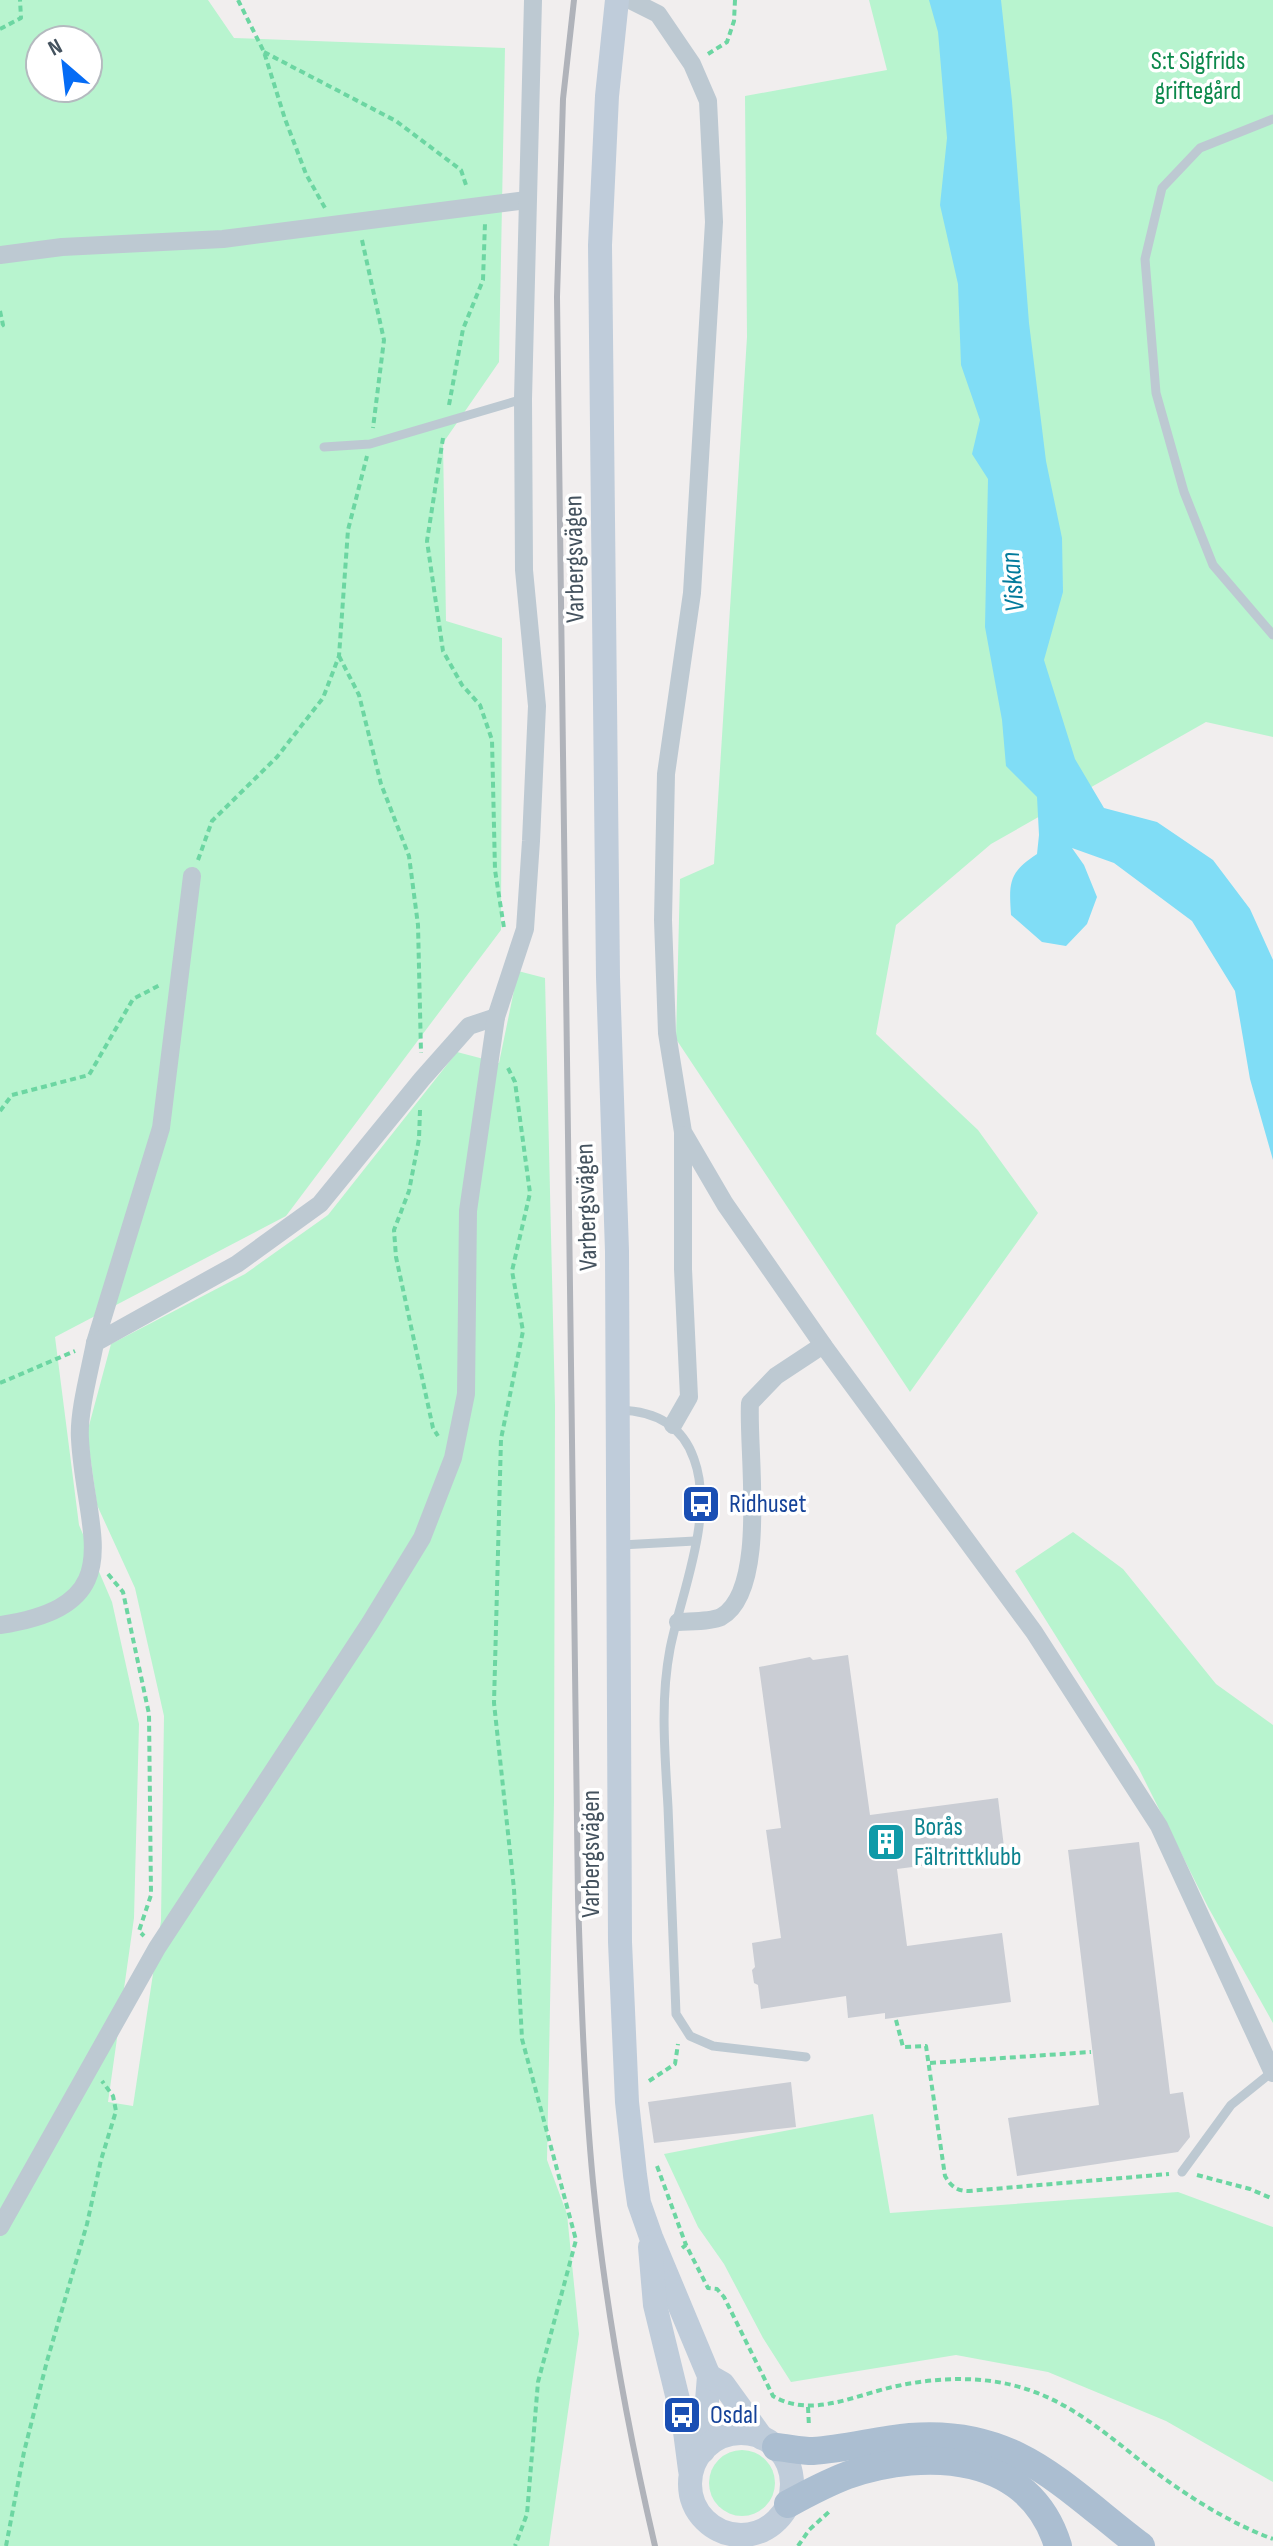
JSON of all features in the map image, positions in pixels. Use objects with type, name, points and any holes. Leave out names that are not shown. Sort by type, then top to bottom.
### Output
[{"type":"main road","name":"Varbergsvägen","points":[[617,0],[607,96],[600,288],[608,977],[619,1410],[619,1928],[627,2102],[639,2203],[707,2387]]},
{"type":"main road","points":[[651,2237],[649,2259],[655,2305],[684,2424],[691,2491],[696,2507],[721,2538],[759,2532],[775,2525],[821,2486],[851,2474],[932,2459],[968,2463],[994,2472],[1021,2487],[1054,2530],[1058,2546]]},
{"type":"main road","points":[[691,2476],[703,2451],[707,2387],[723,2384],[769,2442],[785,2457],[790,2470],[792,2484],[775,2525]]},
{"type":"main road","points":[[703,2451],[715,2441],[730,2435],[746,2434],[810,2451],[910,2437],[954,2436],[987,2442],[1031,2461],[1141,2546]]},
{"type":"street","points":[[0,2227],[157,1948],[370,1623],[422,1538],[453,1458],[466,1394],[468,1211],[496,1017],[525,929],[537,706],[524,570],[523,399],[533,0]]},
{"type":"street","points":[[630,0],[658,14],[692,64],[708,101],[714,222],[692,593],[666,774],[663,920],[667,1033],[683,1132],[683,1269],[689,1397],[673,1425]]},
{"type":"street","points":[[0,255],[62,247],[223,239],[527,200]]},
{"type":"street","points":[[0,1625],[34,1620],[60,1608],[81,1589],[90,1572],[95,1538],[79,1436],[95,1343],[161,1128],[192,876]]},
{"type":"street","points":[[95,1343],[237,1264],[320,1204],[469,1026],[496,1017]]},
{"type":"street","points":[[683,1132],[725,1204],[823,1345],[1034,1632],[1159,1826],[1273,2073]]},
{"type":"street","points":[[678,1622],[720,1618],[739,1600],[750,1553],[754,1497],[750,1403],[776,1376],[823,1345]]},
{"type":"lane","points":[[1273,119],[1200,148],[1162,188],[1145,259],[1156,393],[1184,492],[1213,565],[1273,635]]},
{"type":"lane","points":[[324,447],[370,444],[523,399]]},
{"type":"lane","points":[[619,1410],[641,1411],[673,1425],[687,1441],[696,1461],[701,1504],[670,1649],[664,1710],[676,2014],[690,2036],[713,2046],[806,2057]]},
{"type":"lane","points":[[618,1545],[695,1541]]},
{"type":"lane","points":[[1182,2172],[1231,2105],[1273,2073]]},
{"type":"path","points":[[0,29],[21,18],[20,0]]},
{"type":"path","points":[[238,0],[264,52],[306,174],[334,224]]},
{"type":"path","points":[[692,64],[727,42],[734,21],[735,0]]},
{"type":"path","points":[[264,52],[396,121],[461,170],[474,207],[485,219],[483,280],[463,329],[427,541],[443,651],[462,685],[480,705],[492,740],[495,870],[511,971]]},
{"type":"path","points":[[192,876],[212,821],[277,757],[323,698],[339,656],[348,530],[370,444],[384,340],[358,222]]},
{"type":"path","points":[[0,311],[3,325],[0,327]]},
{"type":"path","points":[[339,656],[359,695],[381,784],[409,856],[418,925],[422,1079],[419,1139],[409,1191],[394,1230],[396,1257],[433,1428],[453,1458]]},
{"type":"path","points":[[0,1111],[12,1095],[89,1075],[133,999],[181,974]]},
{"type":"path","points":[[494,1040],[515,1082],[530,1193],[512,1271],[523,1331],[501,1439],[494,1703],[514,1889],[522,2039],[576,2240],[538,2382],[527,2514],[515,2546]]},
{"type":"path","points":[[0,1383],[95,1343]]},
{"type":"path","points":[[94,1556],[123,1592],[149,1714],[151,1895],[139,1931],[157,1948]]},
{"type":"path","points":[[896,2020],[903,2047],[926,2046],[945,2176],[951,2186],[960,2191],[1182,2172],[1250,2189],[1273,2199]]},
{"type":"path","points":[[627,2102],[645,2093],[651,2078],[675,2064],[681,2022]]},
{"type":"path","points":[[929,2063],[1091,2052]]},
{"type":"path","points":[[6,2546],[24,2452],[47,2361],[116,2111],[106,2083],[88,2070]]},
{"type":"path","points":[[654,2160],[684,2235],[684,2247],[708,2288],[717,2289],[724,2297],[773,2396],[792,2405],[808,2407],[942,2379],[972,2379],[1011,2385],[1065,2405],[1095,2423],[1185,2493],[1227,2518],[1273,2539]]},
{"type":"path","points":[[798,2546],[809,2530],[833,2509]]},
{"type":"green space","points":[[0,0],[208,0],[234,38],[505,48],[499,362],[443,443],[446,621],[502,638],[501,930],[286,1216],[55,1337],[79,1525],[112,1602],[139,1724],[134,1918],[108,2102],[133,2106],[161,1921],[164,1716],[135,1588],[97,1505],[87,1433],[111,1344],[245,1274],[328,1215],[457,1052],[499,1063],[518,971],[545,978],[555,1405],[554,1802],[547,2160],[567,2214],[579,2334],[549,2546],[0,2546]]},
{"type":"green space","name":"S:t Sigfrids griftegård","points":[[869,0],[1273,0],[1273,737],[1206,722],[991,844],[896,925],[876,1034],[978,1130],[1038,1213],[910,1392],[676,1039],[680,879],[714,864],[747,337],[745,96],[887,70]]},
{"type":"green space","points":[[1073,1532],[1123,1569],[1216,1684],[1273,1725],[1273,2023],[1208,1907],[1138,1767],[1015,1571]]},
{"type":"green space","points":[[873,2114],[890,2213],[1178,2192],[1273,2227],[1273,2482],[1166,2421],[1048,2372],[956,2355],[791,2382],[763,2338],[724,2264],[698,2227],[664,2154]]},
{"type":"green space","points":[[742,2450],[765,2460],[775,2483],[765,2506],[742,2516],[719,2506],[709,2483],[719,2460]]},
{"type":"water","name":"Viskan","points":[[929,0],[1001,0],[1029,323],[1046,461],[1062,538],[1063,592],[1044,660],[1075,759],[1104,808],[1157,822],[1213,860],[1250,909],[1273,960],[1273,1160],[1250,1079],[1235,991],[1192,921],[1114,863],[1072,848],[1084,865],[1097,897],[1087,924],[1066,946],[1042,942],[1011,915],[1012,880],[1020,867],[1037,854],[1037,797],[1006,766],[1002,720],[985,627],[988,479],[972,454],[980,420],[961,365],[958,284],[940,205],[947,138],[938,32]]},
{"type":"building","name":"Borås Fältrittklubb","points":[[848,1655],[870,1815],[998,1798],[1005,1855],[897,1869],[907,1946],[1002,1933],[1011,2002],[885,2019],[885,2013],[848,2018],[846,1996],[761,2009],[758,1985],[754,1983],[752,1970],[755,1967],[752,1943],[781,1938],[766,1830],[781,1828],[759,1667],[810,1657],[813,1660]]},
{"type":"building","points":[[1139,1842],[1170,2094],[1183,2092],[1190,2137],[1178,2152],[1017,2176],[1008,2118],[1099,2105],[1068,1850]]},
{"type":"building","points":[[791,2082],[796,2127],[654,2143],[648,2102]]},
{"type":"railway","points":[[574,0],[563,99],[557,297],[578,1898],[585,2075],[598,2228],[618,2365],[655,2546]]},
{"type":"place","name":"Ridhuset","points":[[701,1504]]},
{"type":"place","name":"Borås Fältrittklubb","points":[[886,1842]]},
{"type":"place","name":"Osdal","points":[[682,2415]]}]
